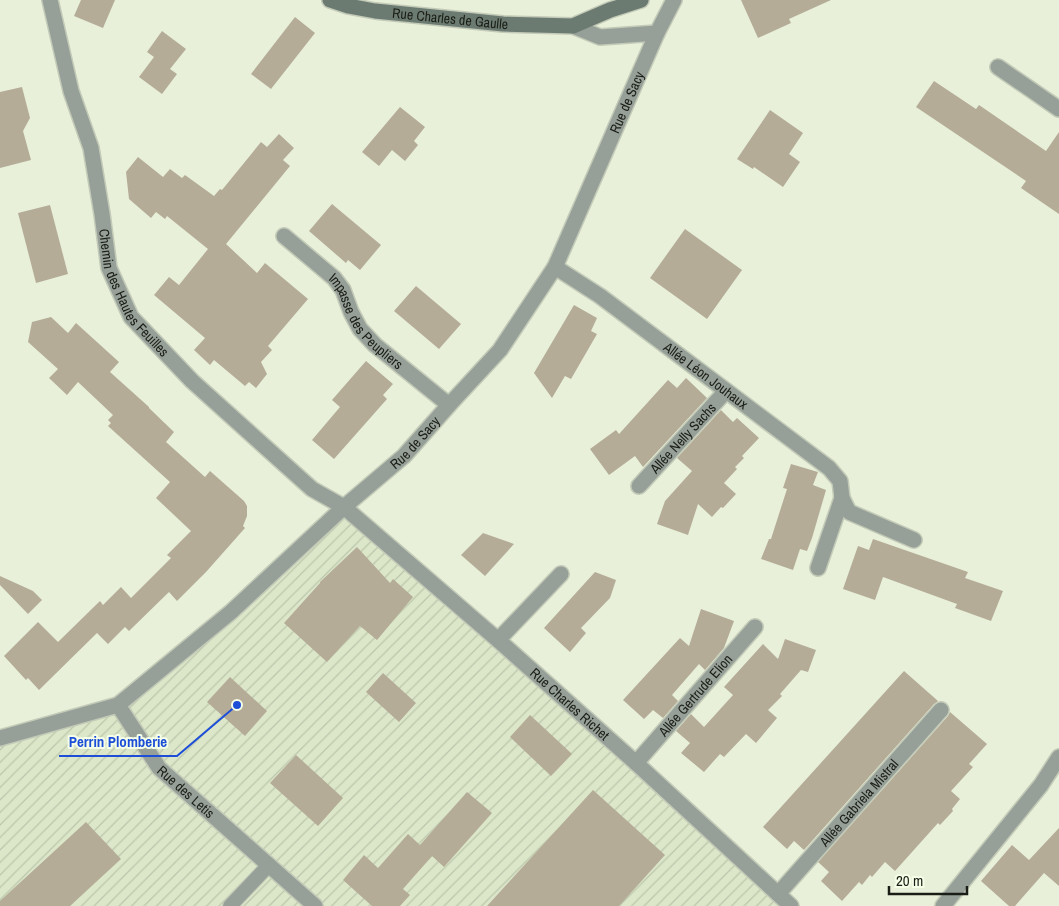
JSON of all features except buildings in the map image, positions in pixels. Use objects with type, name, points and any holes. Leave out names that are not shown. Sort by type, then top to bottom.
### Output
[{"type":"street","name":"Chemin des Hautes Feuilles","points":[[50,0],[71,91],[91,148],[109,268],[131,317],[192,381],[312,489],[344,507]]},
{"type":"street","name":"Rue Charles de Gaulle","points":[[330,0],[348,6],[375,11],[503,24],[573,26],[600,37],[658,33]]},
{"type":"street","name":"Rue Charles de Gaulle","points":[[573,26],[610,10],[640,0]]},
{"type":"street","name":"Rue de Sacy","points":[[0,738],[118,704],[231,612],[344,507],[404,456],[500,350],[555,266],[674,0]]},
{"type":"street","points":[[998,67],[1059,109]]},
{"type":"street","name":"Impasse des Peupliers","points":[[284,236],[334,278],[343,290],[351,312],[360,328],[375,346],[449,405]]},
{"type":"street","name":"Allée Léon Jouhaux","points":[[555,266],[600,296],[829,468],[840,481],[842,498],[849,512],[914,540]]},
{"type":"street","name":"Allée Nelly Sachs","points":[[639,486],[726,391]]},
{"type":"street","points":[[818,568],[842,498]]},
{"type":"street","name":"Rue Charles Richet","points":[[344,507],[498,640],[636,763],[791,906]]},
{"type":"street","points":[[498,640],[561,574]]},
{"type":"street","name":"Allée Gertrude Elion","points":[[636,763],[755,627]]},
{"type":"street","name":"Rue des Letis","points":[[118,704],[159,768],[315,906]]},
{"type":"street","name":"Allée Gabriela Mistral","points":[[778,894],[942,710]]},
{"type":"street","points":[[943,906],[1041,785],[1059,757]]},
{"type":"lane","points":[[230,906],[269,865]]},
{"type":"shaded area","points":[[344,507],[791,906],[0,906],[0,733],[118,704]]},
{"type":"place","name":"Perrin Plomberie","points":[[237,705]]}]
